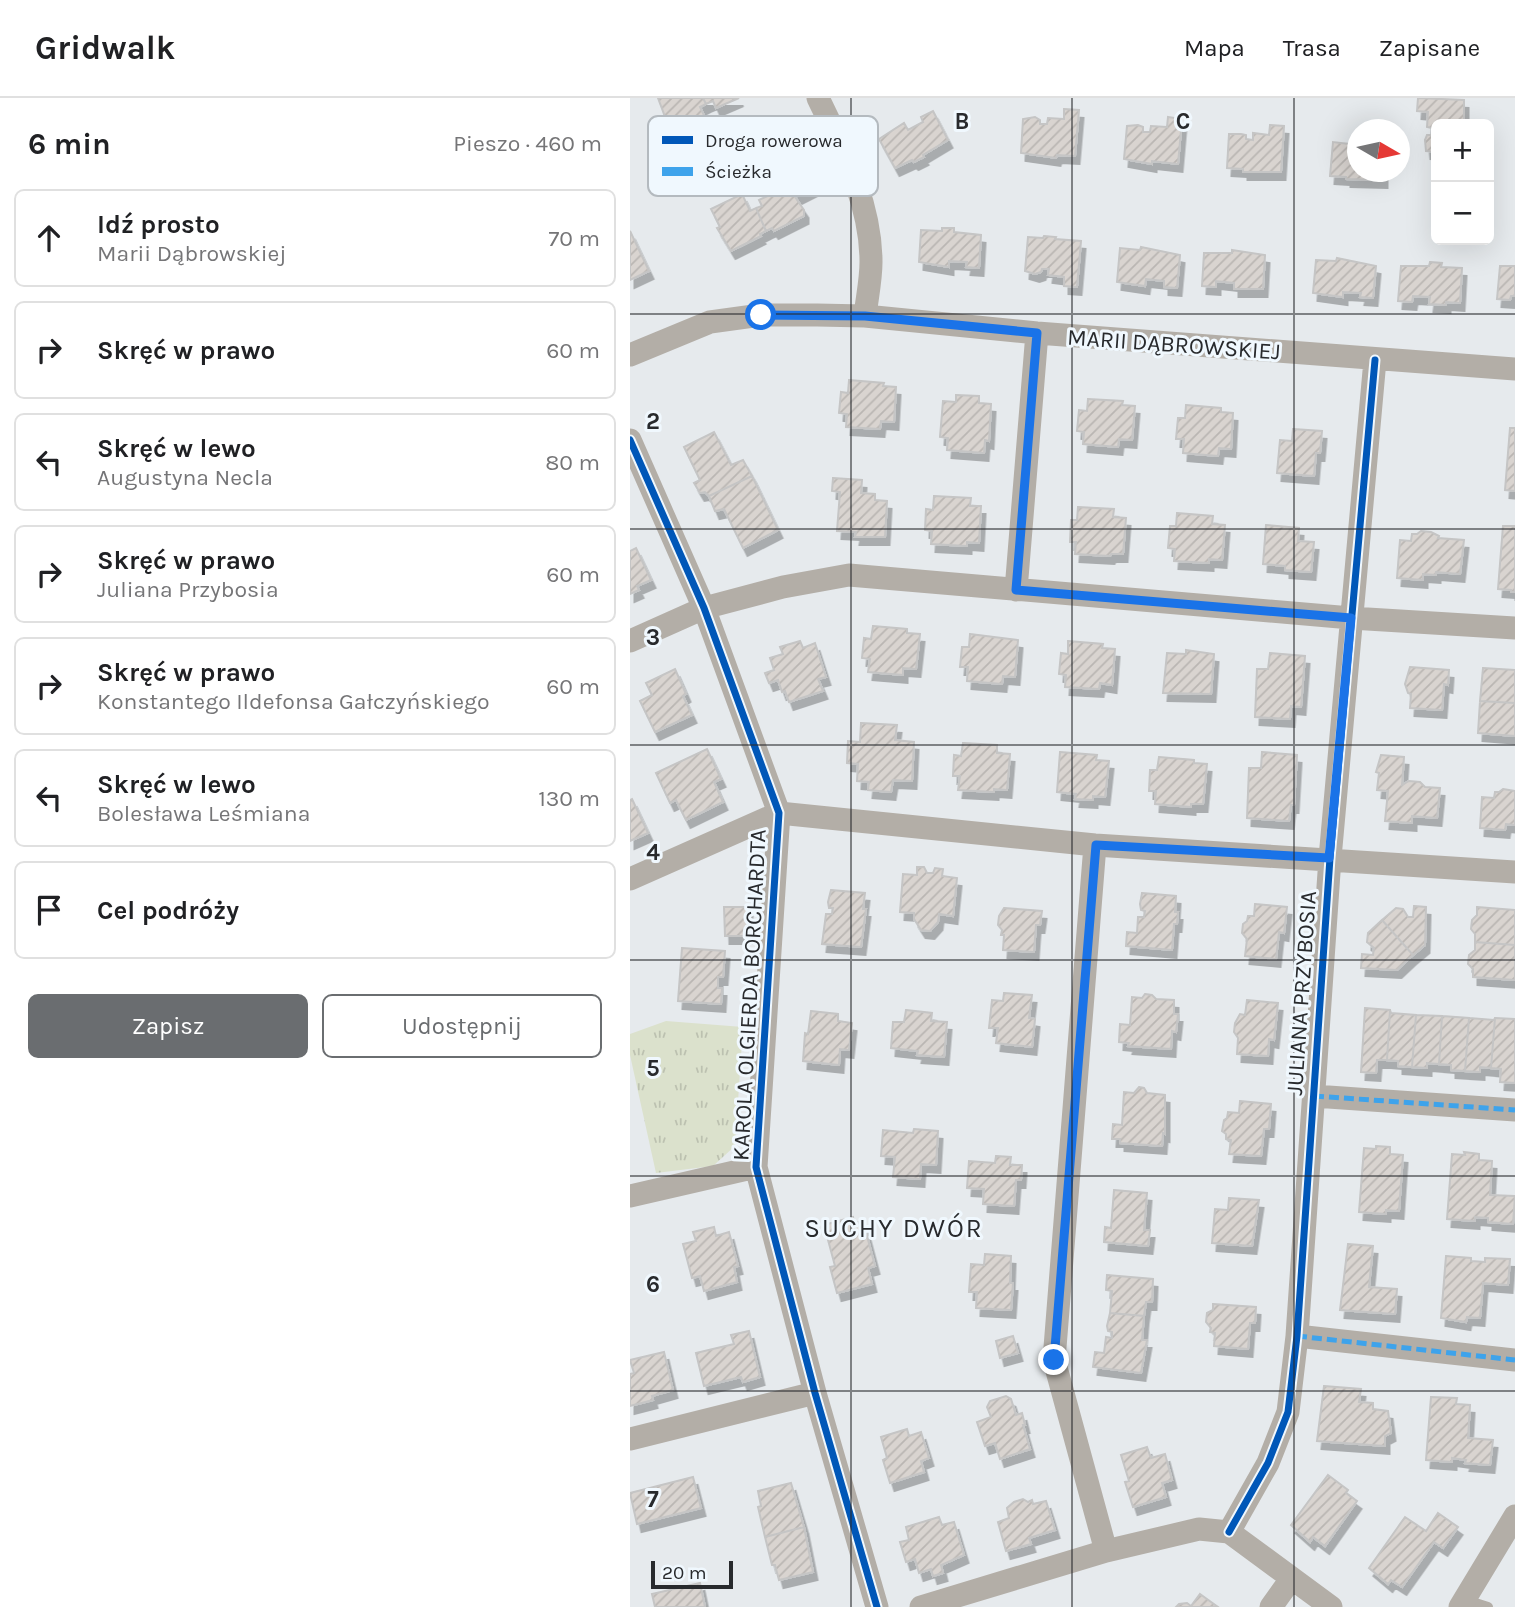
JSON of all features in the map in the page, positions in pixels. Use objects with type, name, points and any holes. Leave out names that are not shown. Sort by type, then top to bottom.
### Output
[{"type":"street","points":[[820,98],[828,116]]},
{"type":"street","points":[[860,196],[866,216],[871,262],[865,316]]},
{"type":"street","name":"MARII DĄBROWSKIEJ","points":[[630,355],[710,321],[761,315],[865,316],[1037,333],[1515,369]]},
{"type":"street","points":[[1016,590],[1037,333]]},
{"type":"street","name":"JULIANA PRZYBOSIA","points":[[1229,1532],[1268,1463],[1288,1412],[1297,1336],[1329,858],[1375,360]]},
{"type":"street","name":"KAROLA OLGIERDA BORCHARDTA","points":[[630,440],[704,608],[779,813],[756,1167],[815,1393],[877,1607]]},
{"type":"street","points":[[630,641],[704,608],[783,587],[849,575],[1351,618],[1515,628]]},
{"type":"street","points":[[630,879],[779,813],[1096,845],[1515,872]]},
{"type":"street","points":[[1096,845],[1054,1360],[1106,1551]]},
{"type":"street","name":"JULIANA PRZYBOSIA","points":[[1314,1096],[1515,1110]]},
{"type":"street","points":[[630,1196],[756,1167]]},
{"type":"street","points":[[1297,1336],[1515,1360]]},
{"type":"street","points":[[630,1438],[815,1393]]},
{"type":"street","points":[[1463,1603],[1515,1516]]},
{"type":"street","points":[[922,1607],[1106,1551],[1199,1530],[1229,1532],[1331,1607]]},
{"type":"street","points":[[1271,1607],[1291,1579]]},
{"type":"lane","points":[[1463,1603],[1488,1607]]},
{"type":"green space","points":[[666,1021],[743,1027],[735,1146],[713,1166],[656,1173],[630,1055],[630,1034]]},
{"type":"building","points":[[658,98],[703,98],[706,104],[700,107],[704,116],[665,116]]},
{"type":"building","points":[[703,98],[739,98],[716,108],[713,101],[706,104]]},
{"type":"building","points":[[1418,98],[1464,100],[1464,119],[1431,119],[1431,128],[1427,127],[1428,112],[1417,111]]},
{"type":"building","points":[[1064,109],[1079,110],[1075,156],[1057,155],[1056,158],[1021,153],[1023,119],[1035,117],[1040,120],[1040,124],[1047,124],[1048,118],[1064,119]]},
{"type":"building","points":[[933,111],[948,140],[923,155],[924,157],[895,168],[879,139],[904,123],[908,130],[923,122],[921,117]]},
{"type":"building","points":[[1168,117],[1182,119],[1178,164],[1152,161],[1152,164],[1124,159],[1127,126],[1138,125],[1143,127],[1143,132],[1150,132],[1151,126],[1167,127]]},
{"type":"building","points":[[1270,125],[1284,126],[1281,172],[1243,172],[1243,169],[1227,168],[1229,134],[1246,135],[1246,139],[1253,140],[1253,133],[1269,135]]},
{"type":"building","points":[[1427,135],[1431,135],[1431,152],[1426,151]]},
{"type":"building","points":[[1333,142],[1347,144],[1347,179],[1330,176]]},
{"type":"building","points":[[743,196],[750,211],[756,208],[766,231],[731,251],[717,228],[720,227],[711,209]]},
{"type":"building","points":[[767,196],[797,196],[795,197],[804,210],[804,216],[774,231],[772,228],[766,231],[756,208],[762,206],[759,200]]},
{"type":"building","points":[[942,228],[954,228],[954,232],[981,235],[979,268],[966,267],[967,262],[949,261],[949,267],[919,262],[921,230],[942,231]]},
{"type":"building","points":[[630,231],[649,271],[630,280]]},
{"type":"building","points":[[1044,236],[1081,241],[1077,287],[1064,286],[1064,277],[1048,275],[1049,269],[1042,269],[1035,274],[1025,271],[1028,237]]},
{"type":"building","points":[[1141,247],[1180,255],[1177,288],[1164,287],[1164,281],[1146,279],[1145,286],[1117,282],[1120,248],[1140,250]]},
{"type":"building","points":[[1232,250],[1265,255],[1263,289],[1234,289],[1234,283],[1216,281],[1216,287],[1202,286],[1204,253],[1232,253]]},
{"type":"building","points":[[1337,258],[1376,266],[1373,298],[1360,297],[1361,293],[1343,292],[1343,297],[1313,293],[1316,260],[1336,261]]},
{"type":"building","points":[[1430,262],[1442,263],[1441,267],[1462,268],[1460,303],[1429,304],[1430,297],[1413,296],[1412,302],[1398,301],[1401,266],[1429,266]]},
{"type":"building","points":[[1500,266],[1515,266],[1515,296],[1511,296],[1510,300],[1497,299]]},
{"type":"building","points":[[849,380],[884,383],[883,386],[896,387],[894,422],[881,421],[880,429],[846,427],[847,414],[839,413],[841,392],[848,393]]},
{"type":"building","points":[[956,395],[979,396],[979,403],[991,404],[989,441],[985,440],[984,453],[947,450],[948,438],[940,437],[943,401],[956,402]]},
{"type":"building","points":[[1088,399],[1123,401],[1122,405],[1135,406],[1132,440],[1119,439],[1118,447],[1083,444],[1084,432],[1077,431],[1079,410],[1087,411]]},
{"type":"building","points":[[1186,405],[1221,408],[1221,412],[1233,413],[1231,449],[1219,448],[1218,456],[1183,453],[1184,439],[1176,439],[1178,418],[1185,418]]},
{"type":"building","points":[[1510,428],[1515,428],[1515,491],[1505,490]]},
{"type":"building","points":[[1293,429],[1322,431],[1314,476],[1277,473],[1280,440],[1292,441]]},
{"type":"building","points":[[714,432],[731,465],[743,460],[752,476],[709,496],[705,492],[700,493],[694,483],[700,480],[684,447]]},
{"type":"building","points":[[752,476],[778,530],[743,548],[724,509],[715,511],[709,496]]},
{"type":"building","points":[[833,478],[862,480],[861,493],[875,494],[875,500],[887,501],[885,537],[855,537],[856,532],[837,531],[840,492],[832,491]]},
{"type":"building","points":[[934,496],[971,498],[970,506],[981,506],[979,543],[967,542],[967,546],[931,544],[932,531],[925,530],[926,509],[933,510]]},
{"type":"building","points":[[1078,507],[1114,509],[1113,517],[1126,518],[1123,554],[1075,554],[1076,542],[1070,542],[1071,520],[1077,520]]},
{"type":"building","points":[[1177,513],[1213,516],[1212,524],[1225,525],[1222,560],[1209,559],[1209,563],[1174,561],[1175,549],[1168,548],[1170,526],[1176,526]]},
{"type":"building","points":[[1266,525],[1299,528],[1298,541],[1314,542],[1311,572],[1285,570],[1285,566],[1263,564]]},
{"type":"building","points":[[1503,526],[1515,526],[1515,592],[1498,589]]},
{"type":"building","points":[[1431,532],[1439,536],[1438,538],[1464,540],[1460,574],[1423,574],[1423,580],[1397,578],[1400,540],[1411,541],[1412,534]]},
{"type":"building","points":[[636,548],[651,580],[637,586],[639,590],[630,594],[630,551]]},
{"type":"building","points":[[873,626],[907,629],[907,633],[920,634],[916,669],[903,668],[903,675],[868,672],[870,659],[862,658],[864,638],[871,639]]},
{"type":"building","points":[[970,634],[1018,640],[1015,677],[1003,676],[1002,684],[967,681],[968,667],[960,667],[962,647],[969,647]]},
{"type":"building","points":[[800,641],[803,648],[815,643],[826,677],[818,679],[823,691],[789,702],[778,680],[769,683],[765,673],[774,670],[770,658],[783,654],[780,647]]},
{"type":"building","points":[[1068,641],[1103,644],[1102,648],[1115,649],[1112,685],[1100,683],[1099,689],[1065,687],[1066,675],[1059,674],[1061,653],[1068,654]]},
{"type":"building","points":[[1186,650],[1214,654],[1211,694],[1163,693],[1167,653],[1186,654]]},
{"type":"building","points":[[1270,653],[1305,656],[1301,707],[1291,706],[1290,719],[1255,717],[1257,669],[1268,669]]},
{"type":"building","points":[[1410,667],[1449,670],[1448,685],[1444,684],[1442,710],[1410,708],[1411,694],[1405,684]]},
{"type":"building","points":[[1483,668],[1515,670],[1515,703],[1480,701]]},
{"type":"building","points":[[675,669],[692,715],[655,732],[640,701],[652,695],[646,683]]},
{"type":"building","points":[[1480,701],[1515,703],[1515,736],[1478,733]]},
{"type":"building","points":[[861,723],[897,725],[895,740],[914,742],[912,781],[893,780],[891,792],[868,790],[869,782],[857,781],[858,764],[847,763],[848,741],[860,742]]},
{"type":"building","points":[[963,743],[997,745],[997,753],[1010,754],[1007,790],[958,790],[960,776],[953,776],[954,755],[961,756]]},
{"type":"building","points":[[707,749],[721,779],[714,782],[723,802],[686,820],[676,800],[670,803],[656,773]]},
{"type":"building","points":[[1060,752],[1097,755],[1096,760],[1109,761],[1105,797],[1093,796],[1093,800],[1075,799],[1076,794],[1057,792]]},
{"type":"building","points":[[1262,752],[1297,755],[1294,805],[1291,805],[1289,821],[1247,818],[1249,768],[1261,768]]},
{"type":"building","points":[[1381,755],[1404,757],[1402,785],[1409,781],[1420,782],[1425,787],[1440,788],[1437,818],[1412,816],[1412,823],[1385,821],[1388,791],[1377,790],[1379,773],[1376,772]]},
{"type":"building","points":[[1159,757],[1207,764],[1203,804],[1191,804],[1191,807],[1155,804],[1156,791],[1149,791],[1150,770],[1157,770]]},
{"type":"building","points":[[1503,789],[1515,791],[1515,825],[1506,824],[1505,830],[1480,828],[1482,797],[1494,798],[1495,792]]},
{"type":"building","points":[[632,799],[648,833],[630,841],[630,800]]},
{"type":"building","points":[[917,867],[924,867],[927,873],[933,873],[935,868],[943,869],[942,876],[957,878],[953,916],[939,914],[938,922],[930,931],[921,930],[914,919],[914,913],[900,912],[903,874],[917,875]]},
{"type":"building","points":[[831,890],[865,893],[863,909],[866,909],[861,947],[822,944],[826,914],[832,914],[833,908],[829,908],[828,902]]},
{"type":"building","points":[[1142,893],[1176,896],[1175,912],[1178,912],[1172,950],[1126,946],[1127,932],[1137,933],[1138,917],[1144,917],[1145,911],[1141,910],[1140,904]]},
{"type":"building","points":[[1255,904],[1287,907],[1284,933],[1279,932],[1276,959],[1245,956],[1247,939],[1242,933],[1243,924],[1248,916],[1254,916]]},
{"type":"building","points":[[1414,906],[1426,907],[1425,945],[1413,955],[1382,920],[1396,908],[1403,909],[1408,917],[1413,917]]},
{"type":"building","points":[[724,907],[748,907],[749,936],[725,936]]},
{"type":"building","points":[[1477,907],[1515,910],[1515,945],[1475,942],[1475,934],[1471,929],[1472,920],[1477,915]]},
{"type":"building","points":[[1004,908],[1042,911],[1040,925],[1036,925],[1034,952],[1003,950],[1004,935],[1001,935],[1002,930],[998,925]]},
{"type":"building","points":[[1382,920],[1413,955],[1397,970],[1361,968],[1362,954],[1373,955],[1374,948],[1367,942],[1368,933]]},
{"type":"building","points":[[1475,942],[1515,945],[1515,980],[1473,977],[1473,969],[1468,964],[1469,955],[1475,950]]},
{"type":"building","points":[[682,948],[725,951],[723,977],[718,977],[718,988],[722,988],[721,1004],[678,1001]]},
{"type":"building","points":[[1004,993],[1032,995],[1029,1018],[1035,1019],[1032,1047],[996,1043],[998,1028],[989,1028],[992,1000],[1003,1001]]},
{"type":"building","points":[[1145,994],[1156,999],[1174,1000],[1174,1014],[1178,1014],[1176,1032],[1172,1031],[1171,1049],[1128,1046],[1129,1043],[1119,1042],[1120,1024],[1130,1025],[1132,997],[1142,998]]},
{"type":"building","points":[[1247,1000],[1278,1003],[1274,1040],[1269,1039],[1268,1056],[1237,1054],[1235,1023],[1240,1014],[1245,1015]]},
{"type":"building","points":[[1365,1008],[1390,1010],[1387,1060],[1377,1060],[1376,1073],[1361,1072]]},
{"type":"building","points":[[906,1010],[932,1013],[931,1021],[947,1022],[944,1057],[917,1055],[918,1051],[891,1048],[893,1022],[904,1022]]},
{"type":"building","points":[[1390,1010],[1391,1013],[1416,1015],[1412,1067],[1398,1066],[1398,1061],[1387,1060]]},
{"type":"building","points":[[811,1011],[838,1014],[838,1021],[852,1023],[849,1050],[840,1049],[839,1065],[803,1061],[805,1033],[808,1034]]},
{"type":"building","points":[[1416,1015],[1442,1016],[1439,1064],[1427,1063],[1427,1068],[1412,1067]]},
{"type":"building","points":[[1442,1016],[1469,1018],[1465,1071],[1451,1070],[1451,1065],[1439,1064]]},
{"type":"building","points":[[1469,1018],[1495,1018],[1491,1068],[1480,1067],[1480,1072],[1465,1071]]},
{"type":"building","points":[[1495,1018],[1515,1019],[1515,1083],[1500,1082],[1501,1069],[1491,1068]]},
{"type":"building","points":[[1139,1087],[1144,1088],[1147,1093],[1165,1095],[1165,1134],[1163,1133],[1162,1146],[1120,1143],[1120,1139],[1112,1139],[1113,1124],[1122,1125],[1124,1092],[1134,1093]]},
{"type":"building","points":[[1240,1101],[1271,1104],[1269,1129],[1264,1129],[1261,1156],[1229,1154],[1231,1140],[1226,1139],[1226,1134],[1222,1131],[1224,1120],[1228,1112],[1239,1113]]},
{"type":"building","points":[[914,1129],[938,1131],[936,1165],[921,1164],[920,1179],[893,1177],[895,1157],[881,1156],[883,1130],[913,1133]]},
{"type":"building","points":[[1376,1146],[1390,1147],[1390,1154],[1403,1155],[1399,1211],[1386,1210],[1386,1214],[1359,1212],[1364,1148],[1376,1149]]},
{"type":"building","points":[[1464,1152],[1479,1154],[1479,1160],[1492,1161],[1490,1195],[1515,1196],[1513,1224],[1488,1222],[1488,1218],[1475,1217],[1475,1221],[1447,1219],[1452,1154],[1465,1155]]},
{"type":"building","points":[[996,1156],[1011,1157],[1010,1165],[1022,1165],[1021,1180],[1016,1180],[1014,1206],[983,1204],[984,1189],[967,1188],[969,1161],[995,1163]]},
{"type":"building","points":[[1114,1190],[1147,1193],[1144,1230],[1150,1230],[1148,1246],[1104,1242],[1105,1227],[1111,1228]]},
{"type":"building","points":[[1229,1198],[1259,1200],[1252,1246],[1212,1243],[1215,1209],[1228,1210]]},
{"type":"building","points":[[853,1217],[854,1223],[863,1221],[875,1266],[868,1268],[872,1284],[837,1293],[830,1267],[835,1266],[824,1225]]},
{"type":"building","points":[[714,1227],[716,1236],[729,1232],[738,1266],[734,1267],[737,1282],[704,1291],[700,1276],[692,1278],[683,1244],[696,1241],[693,1232]]},
{"type":"building","points":[[1348,1244],[1373,1246],[1369,1287],[1397,1289],[1395,1314],[1340,1310]]},
{"type":"building","points":[[985,1254],[1011,1256],[1011,1310],[976,1308],[977,1292],[969,1292],[971,1264],[984,1265]]},
{"type":"building","points":[[1446,1256],[1485,1262],[1485,1258],[1510,1259],[1508,1285],[1483,1283],[1480,1318],[1467,1317],[1466,1322],[1441,1318]]},
{"type":"building","points":[[1107,1275],[1153,1279],[1152,1302],[1146,1302],[1144,1316],[1110,1313],[1112,1291],[1106,1290]]},
{"type":"building","points":[[1213,1304],[1256,1307],[1255,1323],[1250,1323],[1248,1349],[1214,1346],[1215,1333],[1210,1332],[1211,1328],[1206,1322],[1207,1313],[1213,1310]]},
{"type":"building","points":[[1110,1313],[1144,1316],[1142,1340],[1147,1340],[1141,1373],[1093,1367],[1095,1352],[1104,1353],[1106,1337],[1112,1338],[1112,1332],[1108,1331],[1107,1326]]},
{"type":"building","points":[[749,1331],[760,1377],[743,1382],[741,1377],[704,1386],[696,1353],[734,1344],[731,1335]]},
{"type":"building","points":[[1013,1336],[1018,1353],[1000,1358],[996,1341]]},
{"type":"building","points":[[664,1352],[673,1390],[652,1396],[653,1400],[630,1406],[630,1374],[634,1373],[630,1360]]},
{"type":"building","points":[[1324,1386],[1361,1389],[1359,1402],[1373,1403],[1373,1409],[1388,1411],[1391,1433],[1385,1436],[1385,1446],[1317,1441]]},
{"type":"building","points":[[1006,1396],[1011,1399],[1016,1415],[1022,1413],[1030,1449],[1000,1459],[995,1443],[985,1446],[977,1422],[991,1417],[987,1407],[990,1401]]},
{"type":"building","points":[[1431,1397],[1457,1398],[1456,1404],[1470,1405],[1468,1438],[1493,1440],[1490,1465],[1465,1463],[1466,1460],[1452,1458],[1452,1462],[1426,1460]]},
{"type":"building","points":[[907,1429],[909,1436],[921,1432],[929,1458],[921,1461],[924,1472],[890,1483],[883,1460],[887,1458],[881,1437]]},
{"type":"building","points":[[1147,1447],[1151,1458],[1165,1454],[1172,1480],[1162,1483],[1166,1497],[1133,1507],[1125,1482],[1129,1481],[1121,1455]]},
{"type":"building","points":[[1328,1475],[1348,1490],[1346,1493],[1357,1501],[1325,1546],[1313,1537],[1310,1542],[1291,1525]]},
{"type":"building","points":[[693,1477],[701,1508],[637,1524],[630,1493]]},
{"type":"building","points":[[791,1483],[804,1527],[765,1537],[758,1507],[761,1506],[758,1491]]},
{"type":"building","points":[[1023,1499],[1028,1502],[1032,1500],[1033,1504],[1046,1501],[1055,1530],[1029,1538],[1031,1544],[1006,1551],[998,1522],[1009,1518],[1007,1508]]},
{"type":"building","points":[[1438,1513],[1458,1527],[1443,1548],[1434,1542],[1402,1587],[1391,1580],[1388,1584],[1369,1568],[1405,1517],[1426,1531]]},
{"type":"building","points":[[939,1517],[942,1525],[954,1522],[964,1555],[941,1565],[943,1573],[933,1576],[931,1569],[919,1573],[915,1559],[906,1562],[900,1542],[909,1540],[906,1527]]},
{"type":"building","points":[[804,1527],[813,1572],[779,1580],[765,1537]]},
{"type":"building","points":[[700,1583],[705,1607],[655,1607],[652,1594]]},
{"type":"building","points":[[1200,1594],[1218,1607],[1176,1607],[1187,1603],[1191,1606]]},
{"type":"marked path","points":[[1016,590],[1037,333]]},
{"type":"marked path","points":[[1314,1096],[1515,1110]]},
{"type":"marked path","points":[[1297,1336],[1515,1360]]},
{"type":"cycle path","points":[[1229,1532],[1268,1463],[1288,1412],[1297,1336],[1330,858],[1375,360]]},
{"type":"cycle path","points":[[630,440],[704,608],[779,813],[756,1167],[815,1393],[877,1607]]},
{"type":"district","name":"SUCHY DWÓR","points":[[894,1228]]},
{"type":"route","points":[[761,315],[865,316],[1037,333],[1016,590],[1351,618],[1329,858],[1096,845],[1054,1360]]}]
